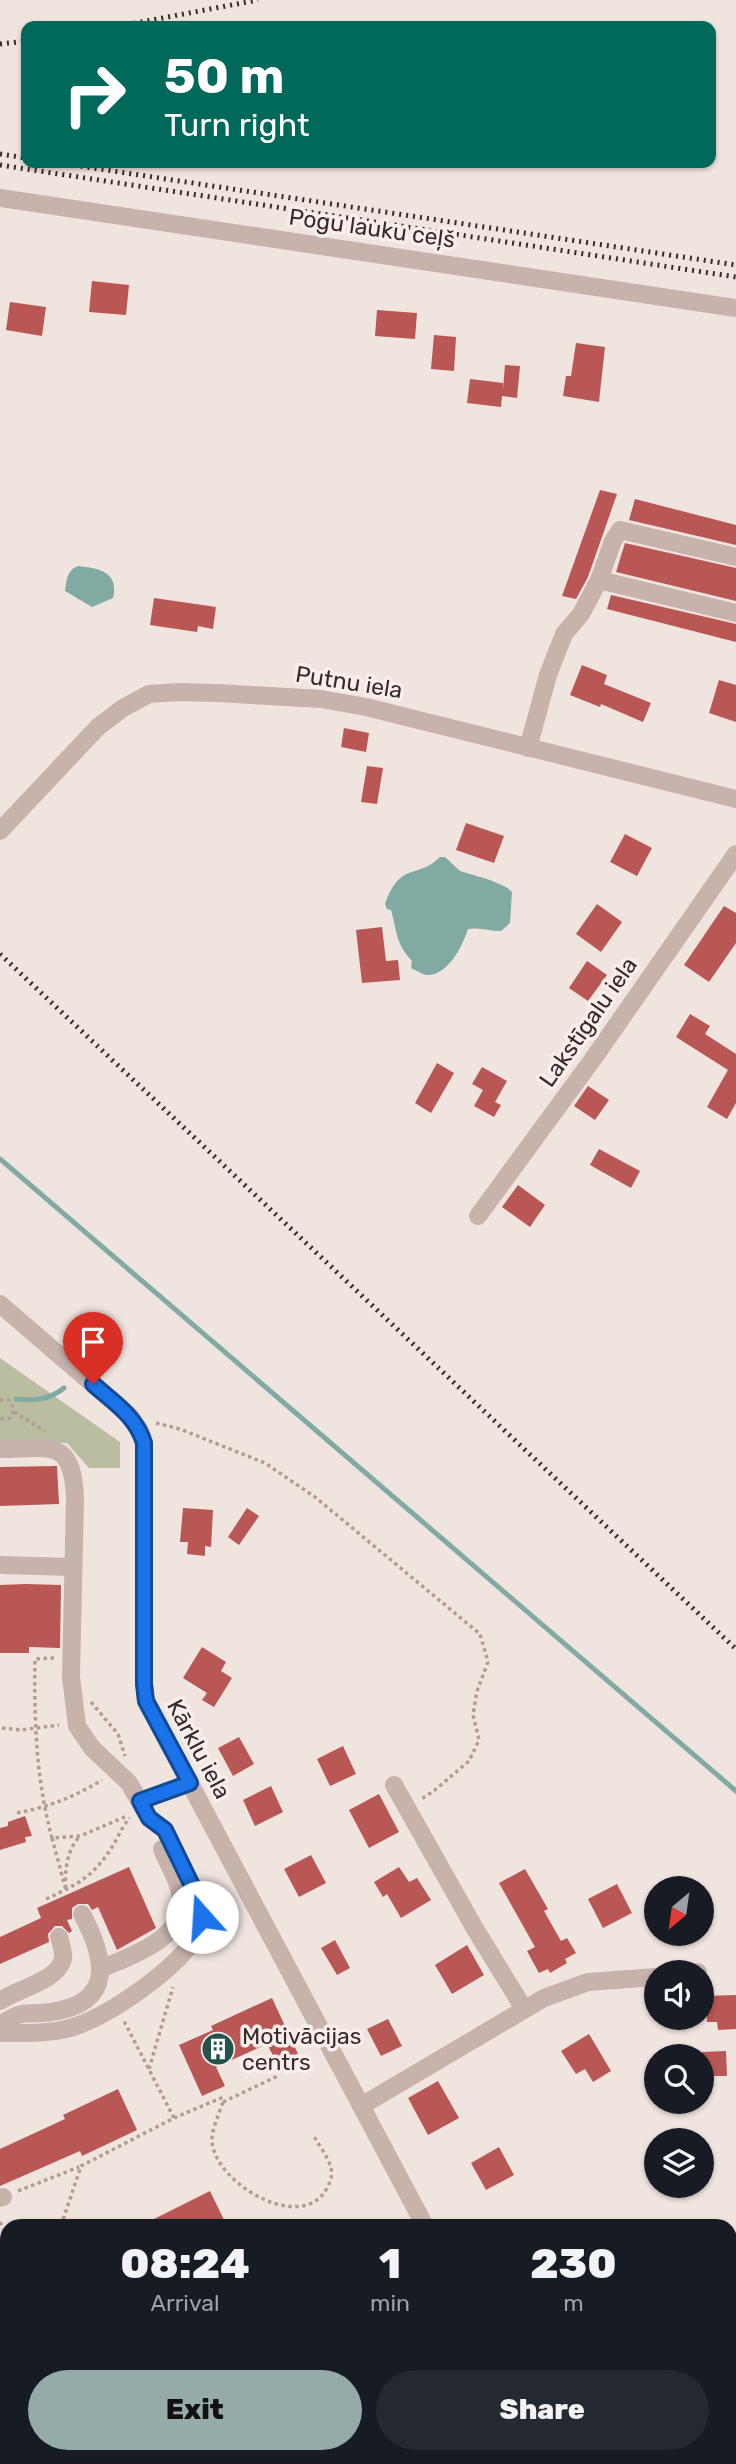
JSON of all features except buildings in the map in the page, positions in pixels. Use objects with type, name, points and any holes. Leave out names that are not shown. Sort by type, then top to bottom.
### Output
[{"type":"street","name":"Pogu lauku ceļš","points":[[0,198],[736,308]]},
{"type":"street","points":[[528,748],[548,675],[564,634],[581,614],[620,530],[736,557]]},
{"type":"street","points":[[599,580],[736,613]]},
{"type":"street","name":"Putnu iela","points":[[0,831],[98,727],[122,708],[149,694],[179,692],[321,699],[399,713],[736,799]]},
{"type":"street","name":"Lakstīgalu iela","points":[[478,1216],[593,1059],[736,854]]},
{"type":"street","name":"Kārklu iela","points":[[0,1304],[130,1416],[140,1431],[144,1443],[146,1701],[421,2219]]},
{"type":"street","points":[[0,1449],[56,1450],[65,1455],[74,1473],[71,1657],[76,1723],[92,1748],[129,1783],[140,1801],[181,1901],[175,1924],[161,1939],[101,1969]]},
{"type":"street","points":[[0,1565],[72,1567]]},
{"type":"street","points":[[140,1801],[190,1783]]},
{"type":"street","points":[[394,1785],[480,1938],[524,2009]]},
{"type":"street","points":[[149,1818],[165,1830],[217,1938]]},
{"type":"street","points":[[0,2033],[70,2028],[116,2006],[181,1954],[198,1933],[202,1906]]},
{"type":"street","points":[[0,2025],[19,2013],[48,2013],[82,2004],[97,1988],[101,1969],[92,1934],[82,1914]]},
{"type":"street","points":[[0,2001],[55,1972],[63,1960],[59,1937]]},
{"type":"street","points":[[361,2106],[544,1998],[588,1982],[644,1978]]},
{"type":"path","points":[[0,1399],[12,1402],[14,1412]]},
{"type":"path","points":[[0,1419],[7,1420],[14,1412]]},
{"type":"path","points":[[14,1412],[40,1426],[51,1437],[56,1450]]},
{"type":"path","points":[[130,1416],[180,1429],[265,1463],[315,1497],[480,1634],[488,1662],[477,1691],[473,1716],[479,1740],[469,1761],[435,1790],[407,1808]]},
{"type":"path","points":[[66,1890],[44,1807],[34,1728],[35,1659],[71,1657]]},
{"type":"path","points":[[2,1728],[34,1728],[76,1723]]},
{"type":"path","points":[[17,1812],[74,1797],[116,1771]]},
{"type":"path","points":[[46,1899],[90,1875],[102,1863],[126,1821],[133,1815],[122,1816],[80,1836],[52,1838]]},
{"type":"path","points":[[66,1890],[70,1852],[80,1836]]},
{"type":"path","points":[[149,2069],[168,2009],[181,1954]]},
{"type":"path","points":[[116,2006],[174,2118]]},
{"type":"path","points":[[293,2041],[304,2036],[309,2047]]},
{"type":"path","points":[[280,2075],[223,2102],[212,2140],[216,2159],[237,2182],[275,2205],[298,2207],[323,2195],[331,2180],[331,2168],[313,2135]]},
{"type":"path","points":[[1,2198],[81,2166],[174,2118],[221,2098],[223,2102]]},
{"type":"path","points":[[63,2219],[81,2166]]},
{"type":"path","points":[[0,2365],[0,2373]]},
{"type":"green space","points":[[0,1358],[120,1442],[120,1468],[89,1468],[67,1443],[0,1442]]},
{"type":"water","points":[[78,566],[106,573],[113,582],[113,598],[92,607],[65,591],[70,572]]},
{"type":"water","points":[[440,857],[445,857],[460,871],[490,880],[512,892],[510,923],[501,931],[468,929],[448,965],[435,974],[427,975],[411,968],[412,961],[400,943],[391,910],[387,909],[385,904],[397,881],[432,864]]},
{"type":"waterway","points":[[0,1159],[736,1791]]},
{"type":"waterway","points":[[16,1399],[41,1399],[64,1388]]},
{"type":"railway","points":[[147,21],[258,0]]},
{"type":"railway","points":[[0,44],[21,42]]},
{"type":"railway","points":[[0,154],[21,157]]},
{"type":"railway","points":[[0,165],[736,277]]},
{"type":"railway","points":[[93,168],[736,265]]},
{"type":"railway","points":[[0,954],[736,1649]]},
{"type":"place","name":"Motivācijas centrs","points":[[218,2049]]},
{"type":"route","points":[[93,1384],[130,1416],[144,1443],[146,1701],[190,1783],[140,1801],[149,1818],[165,1830],[202,1906],[202,1917]]}]
